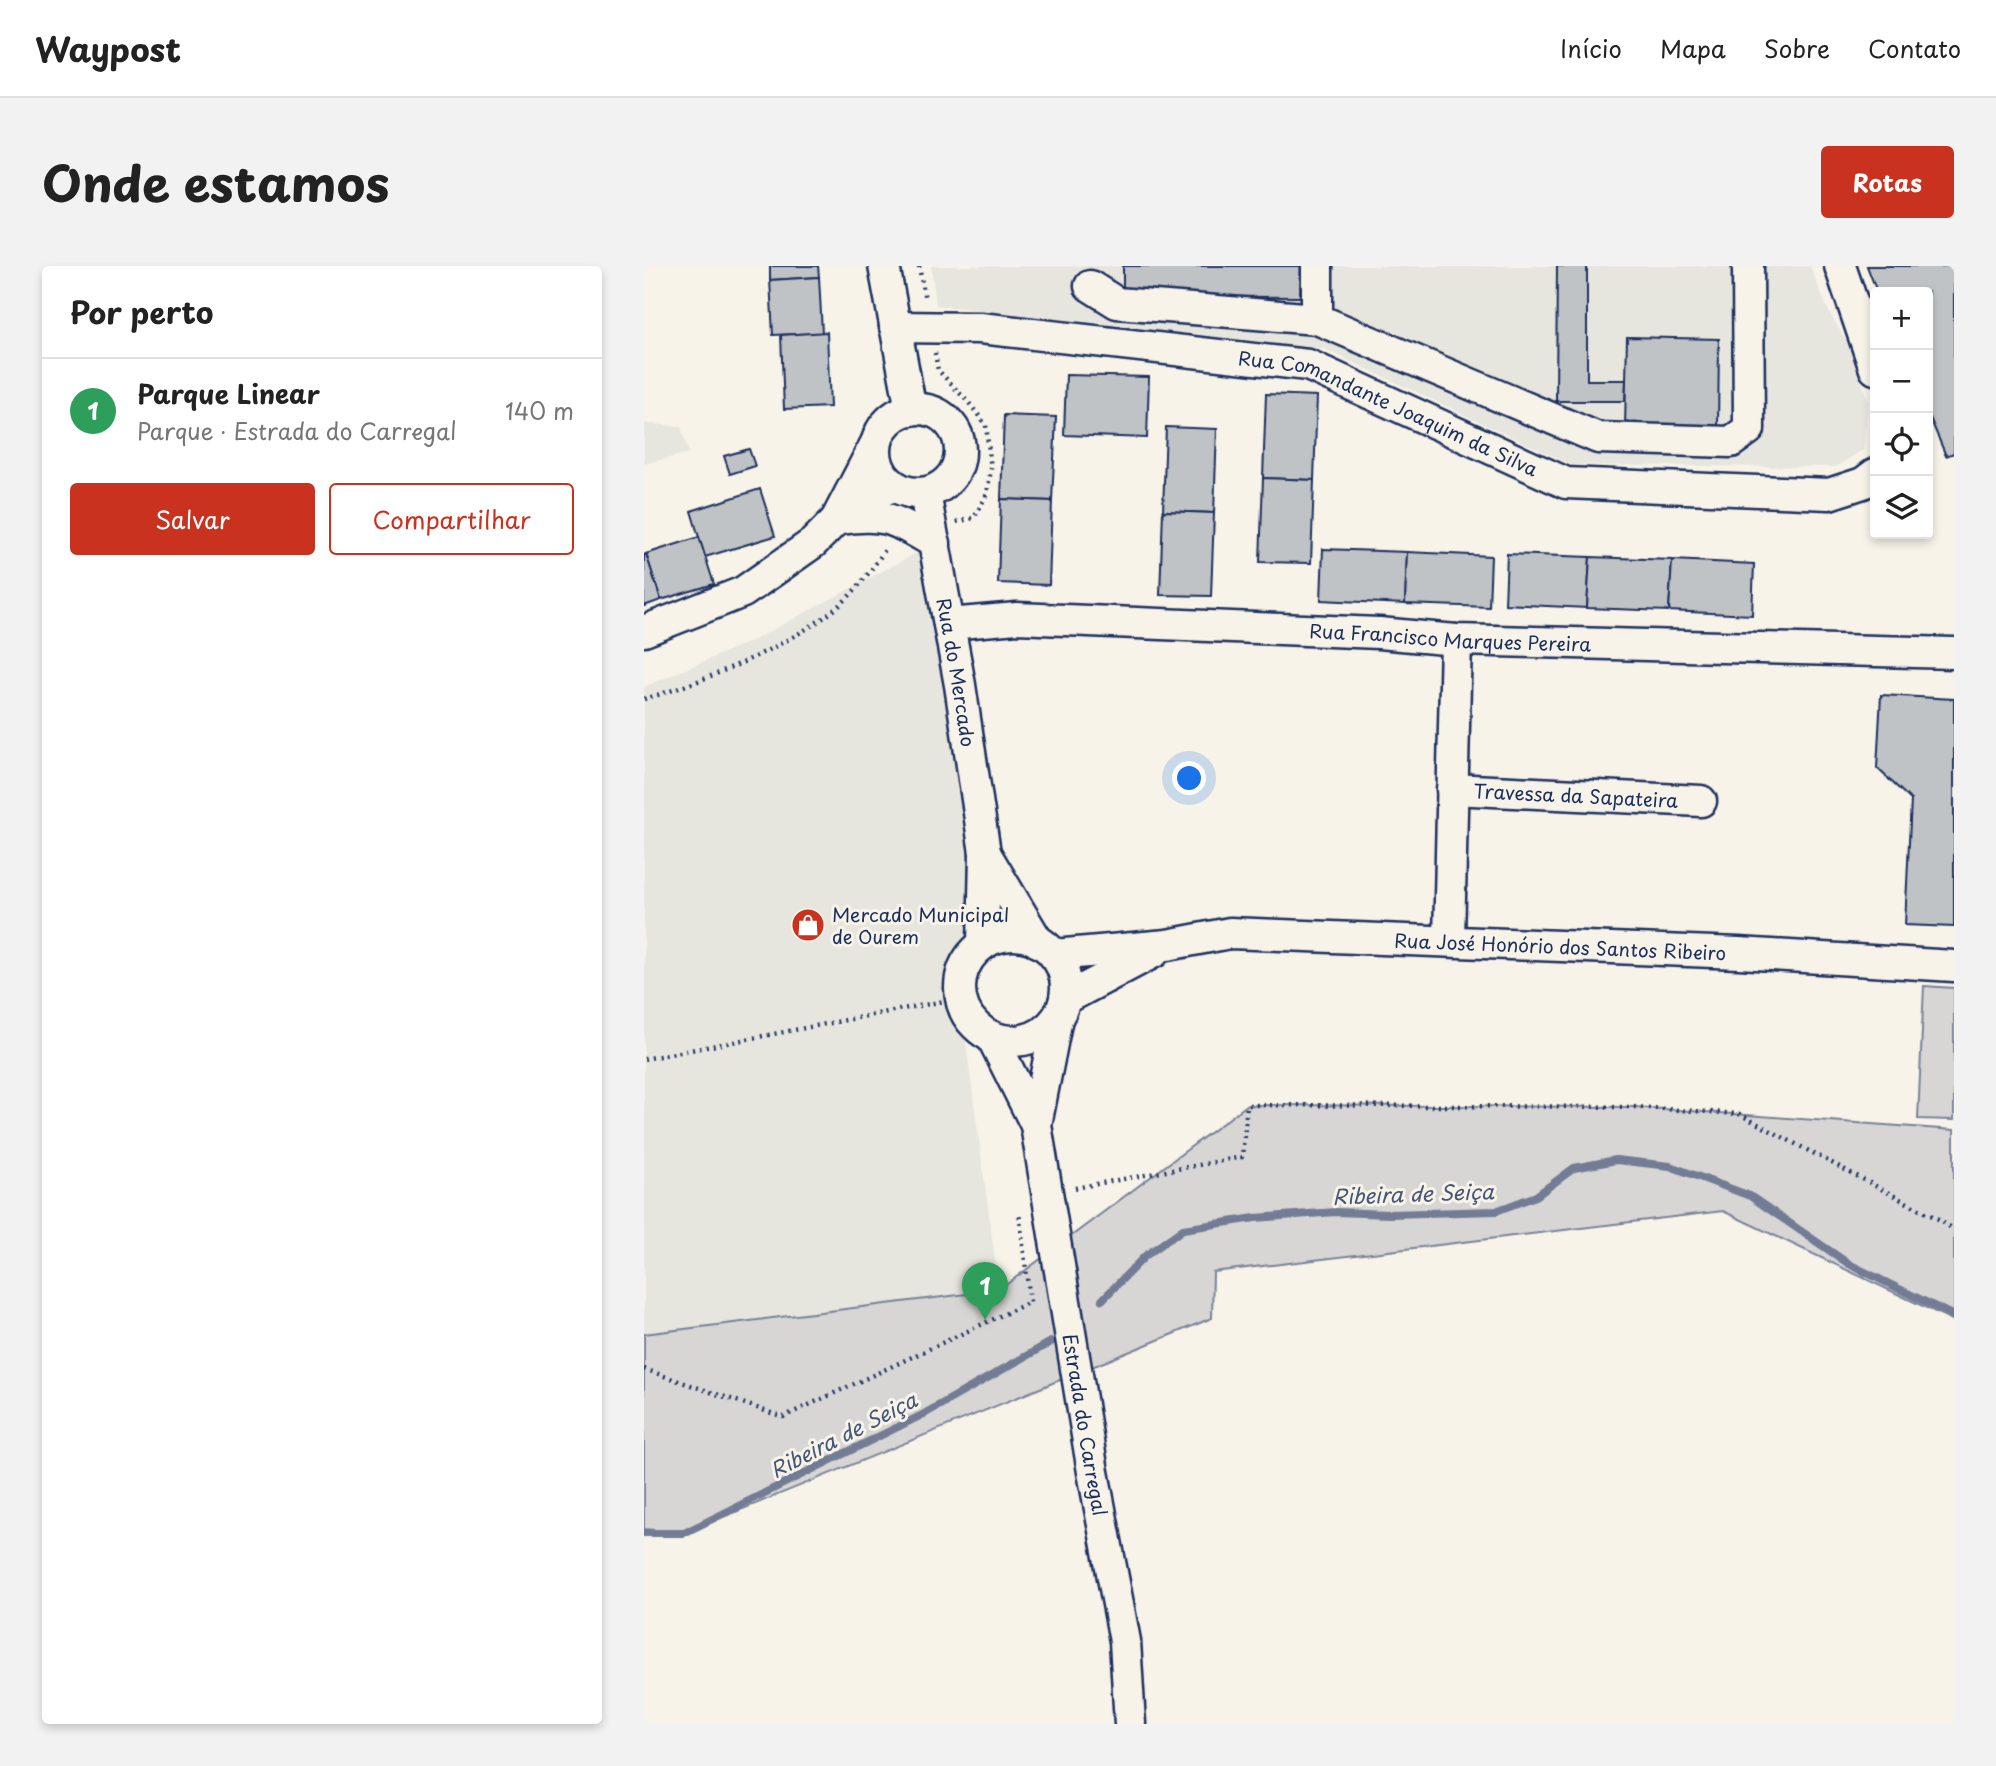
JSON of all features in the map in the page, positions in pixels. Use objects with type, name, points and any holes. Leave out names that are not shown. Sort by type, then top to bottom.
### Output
[{"type":"street","points":[[884,266],[911,410]]},
{"type":"street","points":[[1317,266],[1317,319]]},
{"type":"street","points":[[1090,286],[1117,303],[1317,319],[1598,438],[1731,442],[1749,429],[1748,266]]},
{"type":"street","points":[[1840,266],[1870,354]]},
{"type":"street","name":"Rua Comandante Joaquim da Silva","points":[[895,327],[980,328],[1308,365],[1566,483],[1829,494],[1863,483],[1872,476]]},
{"type":"street","points":[[836,520],[879,433],[892,418],[911,410],[932,411],[950,424],[960,444],[960,455],[953,475],[945,484],[925,493],[913,494],[891,485],[877,465],[876,443]]},
{"type":"street","points":[[644,631],[743,592],[813,543],[836,520],[891,485]]},
{"type":"street","name":"Rua do Mercado","points":[[925,493],[985,853],[983,944]]},
{"type":"street","points":[[836,520],[862,516],[887,517],[935,543]]},
{"type":"street","name":"Rua Francisco Marques Pereira","points":[[948,624],[1017,618],[1379,633],[1455,640],[1954,653]]},
{"type":"street","points":[[1449,940],[1455,640]]},
{"type":"street","name":"Travessa da Sapateira","points":[[1452,789],[1702,801]]},
{"type":"street","name":"Rua do Mercado","points":[[985,853],[1065,975],[1061,1009]]},
{"type":"street","name":"Rua José Honório dos Santos Ribeiro","points":[[1046,948],[1167,945],[1230,933],[1739,953],[1954,966]]},
{"type":"street","points":[[1046,948],[1014,935],[1003,936],[983,944],[969,958],[961,974],[960,998],[967,1016],[978,1029],[1003,1041],[1029,1039],[1046,1030],[1061,1009]]},
{"type":"street","name":"Rua José Honório dos Santos Ribeiro","points":[[1061,1009],[1167,945]]},
{"type":"street","name":"Estrada do Carregal","points":[[1035,1125],[1061,1009]]},
{"type":"street","name":"Estrada do Carregal","points":[[992,1037],[1035,1125],[1093,1472],[1125,1641],[1130,1724]]},
{"type":"path","points":[[644,1059],[960,998]]},
{"type":"path","points":[[644,1369],[783,1417],[1030,1302],[1018,1199],[1242,1157],[1247,1105],[1635,1107],[1740,1114],[1942,1221],[1954,1230]]},
{"type":"shaded area","points":[[931,266],[1810,266],[1829,312],[1848,344],[1868,401],[1863,450],[1835,467],[1572,465],[1324,349],[936,305]]},
{"type":"shaded area","points":[[644,423],[681,427],[689,453],[644,464]]},
{"type":"shaded area","name":"Mercado Municipal de Ourem","points":[[935,543],[985,853],[960,998],[999,1290],[644,1334],[644,687],[756,639]]},
{"type":"shaded area","points":[[1924,986],[1954,988],[1954,1120],[1918,1119]]},
{"type":"shaded area","points":[[1247,1105],[1635,1107],[1954,1130],[1954,1321],[1723,1211],[1213,1272],[1212,1318],[684,1533],[644,1529],[644,1334],[999,1290]]},
{"type":"building","points":[[770,266],[818,266],[819,277],[770,280]]},
{"type":"building","points":[[1123,266],[1301,266],[1300,297],[1123,296]]},
{"type":"building","points":[[1557,266],[1587,266],[1587,380],[1626,380],[1625,401],[1556,401]]},
{"type":"building","points":[[1867,266],[1954,266],[1954,453],[1946,456],[1933,425],[1933,287],[1875,287]]},
{"type":"building","points":[[819,277],[822,333],[773,335],[770,280]]},
{"type":"building","points":[[827,332],[830,407],[784,409],[781,335]]},
{"type":"building","points":[[1627,337],[1719,339],[1718,429],[1625,427]]},
{"type":"building","points":[[1066,375],[1149,377],[1147,438],[1064,435]]},
{"type":"building","points":[[1266,394],[1317,396],[1314,480],[1263,478]]},
{"type":"building","points":[[1004,415],[1056,417],[1052,501],[1001,499]]},
{"type":"building","points":[[1166,427],[1217,429],[1214,513],[1163,511]]},
{"type":"building","points":[[749,449],[755,466],[730,474],[724,456]]},
{"type":"building","points":[[1263,478],[1314,480],[1311,563],[1260,562]]},
{"type":"building","points":[[760,489],[775,536],[705,557],[691,511]]},
{"type":"building","points":[[1001,499],[1052,501],[1049,585],[998,583]]},
{"type":"building","points":[[1163,511],[1214,513],[1211,596],[1160,595]]},
{"type":"building","points":[[699,537],[714,584],[661,600],[646,554]]},
{"type":"building","points":[[1323,549],[1407,552],[1405,604],[1321,600]]},
{"type":"building","points":[[1407,552],[1491,556],[1489,607],[1405,604]]},
{"type":"building","points":[[646,554],[661,600],[644,606],[644,555]]},
{"type":"building","points":[[1507,554],[1590,557],[1587,608],[1505,604]]},
{"type":"building","points":[[1590,557],[1672,560],[1669,611],[1587,608]]},
{"type":"building","points":[[1672,560],[1754,564],[1752,615],[1669,611]]},
{"type":"building","points":[[1881,695],[1954,699],[1954,927],[1905,925],[1911,800],[1877,768]]},
{"type":"waterway","name":"Ribeira de Seiça","points":[[1102,1300],[1145,1256],[1183,1229],[1255,1218],[1336,1212],[1389,1214],[1496,1211],[1536,1196],[1574,1168],[1616,1160],[1670,1166],[1750,1196],[1849,1264],[1954,1316]]},
{"type":"waterway","name":"Ribeira de Seiça","points":[[644,1533],[684,1533],[924,1414],[1051,1342]]},
{"type":"place","name":"Mercado Municipal de Ourem","points":[[808,925]]},
{"type":"place","name":"Parque Linear","points":[[985,1320]]}]
